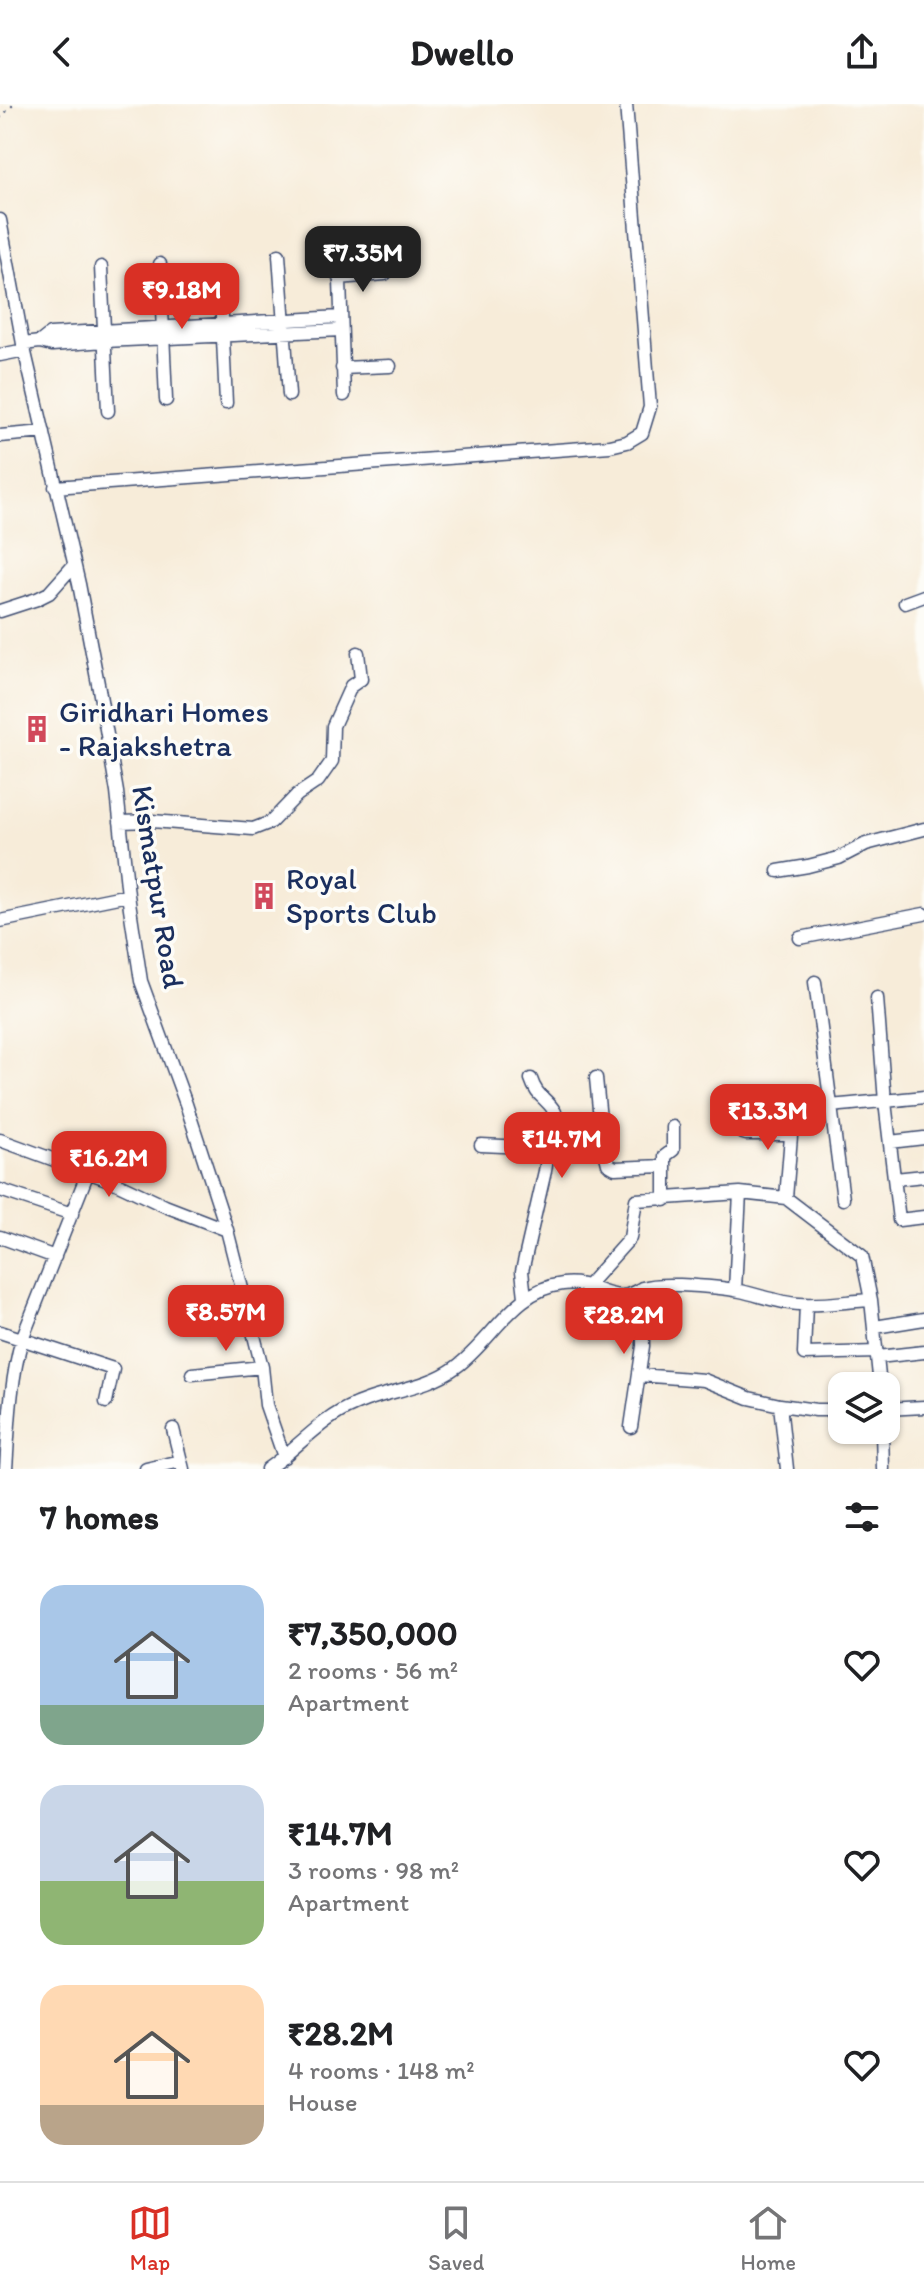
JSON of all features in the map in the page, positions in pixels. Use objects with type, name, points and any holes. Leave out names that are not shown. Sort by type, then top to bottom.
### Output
[{"type":"street","points":[[55,487],[610,446],[627,442],[642,433],[650,407],[626,104]]},
{"type":"street","name":"Kismatpur Road","points":[[0,220],[24,347],[99,689],[141,981],[227,1230],[262,1367],[266,1405],[284,1457]]},
{"type":"street","points":[[339,252],[344,395]]},
{"type":"street","points":[[279,255],[289,395]]},
{"type":"street","points":[[160,264],[166,400]]},
{"type":"street","points":[[101,267],[108,411]]},
{"type":"street","points":[[339,278],[385,274]]},
{"type":"street","points":[[220,275],[226,403]]},
{"type":"street","points":[[0,355],[40,342],[52,345],[105,336],[340,324]]},
{"type":"street","points":[[342,368],[390,366]]},
{"type":"street","points":[[0,436],[44,432]]},
{"type":"street","points":[[0,447],[17,434]]},
{"type":"street","points":[[0,611],[49,593],[74,565]]},
{"type":"street","points":[[905,603],[924,596]]},
{"type":"street","points":[[120,822],[152,821],[253,829],[271,822],[297,795],[318,781],[332,761],[333,726],[351,686],[361,679],[358,653]]},
{"type":"street","points":[[778,871],[839,858],[866,844],[924,829]]},
{"type":"street","points":[[0,921],[128,895]]},
{"type":"street","points":[[800,938],[924,914]]},
{"type":"street","points":[[815,982],[843,1199]]},
{"type":"street","points":[[877,998],[899,1220],[924,1217]]},
{"type":"street","points":[[596,1078],[602,1140],[608,1164],[615,1168],[664,1166]]},
{"type":"street","points":[[525,1297],[522,1271],[555,1112],[535,1091],[531,1079]]},
{"type":"street","points":[[793,1111],[924,1097]]},
{"type":"street","points":[[786,1198],[793,1111],[790,1105],[744,1108],[741,1112],[743,1133],[791,1134]]},
{"type":"street","points":[[665,1200],[665,1156],[673,1150],[673,1127]]},
{"type":"street","points":[[890,1142],[924,1138]]},
{"type":"street","points":[[0,1140],[112,1181],[227,1230]]},
{"type":"street","points":[[481,1145],[549,1148]]},
{"type":"street","points":[[6,1469],[6,1383],[88,1172]]},
{"type":"street","points":[[895,1179],[924,1176]]},
{"type":"street","points":[[0,1190],[72,1214]]},
{"type":"street","points":[[735,1290],[740,1193]]},
{"type":"street","points":[[588,1285],[630,1238],[636,1200],[740,1193],[786,1198],[862,1256],[875,1327],[879,1372]]},
{"type":"street","points":[[0,1237],[55,1257]]},
{"type":"street","points":[[267,1469],[319,1425],[354,1405],[449,1371],[471,1354],[525,1297],[540,1288],[564,1284],[588,1285],[612,1295],[634,1294],[642,1288],[658,1285],[680,1285],[735,1290],[797,1305],[871,1300]]},
{"type":"street","points":[[631,1427],[643,1346],[642,1288]]},
{"type":"street","points":[[806,1304],[804,1354],[924,1352]]},
{"type":"street","points":[[875,1327],[924,1319]]},
{"type":"street","points":[[0,1332],[113,1369],[106,1402]]},
{"type":"street","points":[[192,1374],[262,1367]]},
{"type":"street","points":[[639,1375],[704,1380],[749,1398],[828,1410]]},
{"type":"street","points":[[780,1405],[787,1469]]},
{"type":"street","points":[[900,1408],[924,1407]]},
{"type":"street","points":[[146,1469],[182,1465],[173,1429]]},
{"type":"street","points":[[882,1444],[883,1469]]},
{"type":"path","points":[[0,118],[14,104]]},
{"type":"place","name":"Giridhari Homes - Rajakshetra","points":[[37,729]]},
{"type":"place","name":"Royal Sports Club","points":[[264,896]]}]
